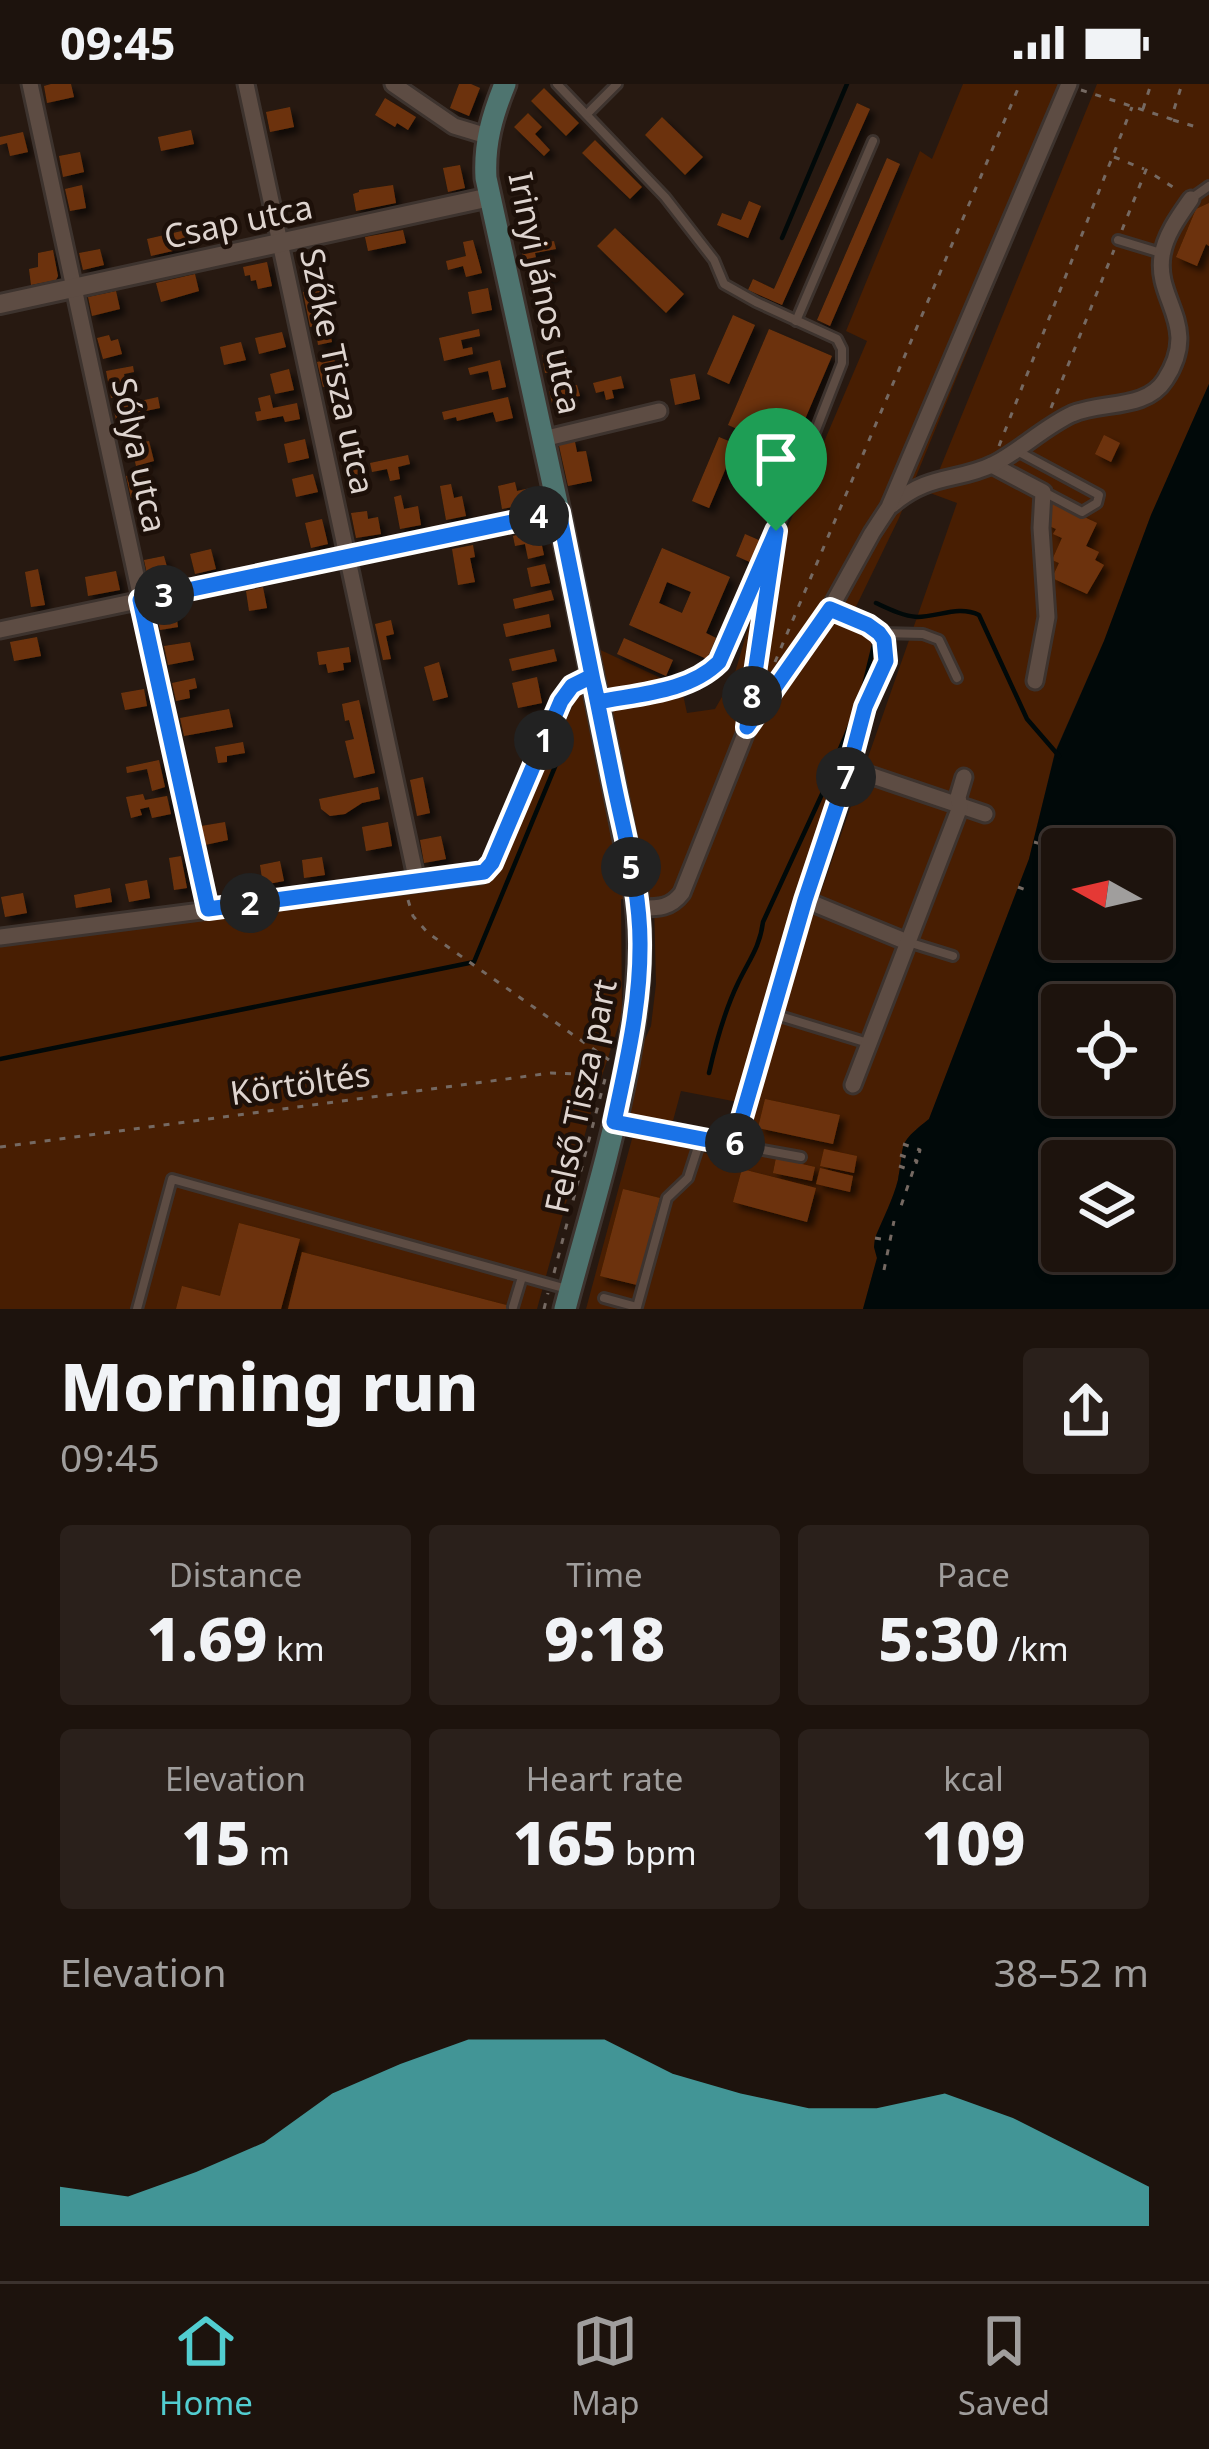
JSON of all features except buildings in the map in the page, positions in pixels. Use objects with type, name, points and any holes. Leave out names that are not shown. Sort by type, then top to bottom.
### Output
[{"type":"main road","name":"Irinyi János utca","points":[[505,84],[487,136],[490,196],[594,687]]},
{"type":"main road","name":"Felső Tisza part","points":[[562,1294],[614,1122],[638,1000],[638,908],[594,687]]},
{"type":"street","name":"Sólya utca","points":[[30,84],[208,909]]},
{"type":"street","name":"Szőke Tisza utca","points":[[246,84],[347,557],[410,883]]},
{"type":"street","points":[[393,84],[454,125],[487,136]]},
{"type":"street","points":[[747,727],[830,609],[890,507],[1068,85]]},
{"type":"street","name":"Csap utca","points":[[0,304],[490,196]]},
{"type":"street","points":[[890,507],[926,482],[992,465],[1077,412],[1146,398],[1160,388],[1179,349],[1178,320],[1162,272],[1162,254],[1191,199]]},
{"type":"street","name":"Irinyi János utca","points":[[543,439],[659,411]]},
{"type":"street","points":[[992,465],[1042,492],[1047,617],[1035,681]]},
{"type":"street","points":[[0,631],[559,512]]},
{"type":"street","points":[[614,1122],[734,1145],[865,707],[886,661],[879,633],[830,609]]},
{"type":"street","points":[[638,908],[666,907],[682,893],[770,674]]},
{"type":"street","points":[[0,937],[480,874],[492,863],[561,701],[572,686],[594,687]]},
{"type":"street","points":[[849,768],[985,814]]},
{"type":"street","points":[[853,1085],[961,807],[958,796],[964,777]]},
{"type":"street","points":[[805,900],[907,942]]},
{"type":"lane","points":[[557,84],[677,213],[714,260],[724,284],[837,339],[842,350],[842,363],[776,531],[719,662],[708,673],[680,685],[594,687]]},
{"type":"lane","points":[[588,113],[617,84]]},
{"type":"lane","points":[[796,321],[873,141]]},
{"type":"lane","points":[[1191,199],[1209,186]]},
{"type":"lane","points":[[1118,240],[1162,254]]},
{"type":"lane","points":[[1015,450],[1099,495],[1097,503],[1082,512],[1042,492]]},
{"type":"lane","points":[[747,727],[776,531]]},
{"type":"lane","points":[[879,633],[906,632],[939,640],[957,678]]},
{"type":"lane","points":[[907,942],[953,956]]},
{"type":"lane","points":[[771,1013],[868,1043]]},
{"type":"lane","points":[[604,1298],[638,1307],[668,1198],[688,1178],[701,1140]]},
{"type":"lane","points":[[734,1145],[801,1157]]},
{"type":"lane","points":[[137,1309],[172,1179],[522,1276],[562,1294]]},
{"type":"lane","points":[[513,1307],[522,1276]]},
{"type":"path","points":[[770,674],[1021,84]]},
{"type":"path","points":[[1143,110],[1151,84]]},
{"type":"path","points":[[1172,119],[1182,84]]},
{"type":"path","points":[[1068,85],[1200,128]]},
{"type":"path","points":[[992,465],[1132,106]]},
{"type":"path","points":[[1112,156],[1146,170],[1191,199]]},
{"type":"path","points":[[1042,432],[1146,170]]},
{"type":"path","points":[[1034,842],[1041,844]]},
{"type":"path","points":[[410,883],[413,916],[428,933],[610,1061],[616,1051]]},
{"type":"path","points":[[1018,887],[1031,892]]},
{"type":"path","name":"Körtöltés","points":[[0,1148],[551,1073],[607,1075],[577,1186],[562,1294]]},
{"type":"path","points":[[901,1206],[920,1150],[903,1144]]},
{"type":"path","points":[[900,1155],[916,1161]]},
{"type":"path","points":[[899,1166],[913,1171]]},
{"type":"path","points":[[884,1270],[894,1221]]},
{"type":"path","points":[[875,1238],[890,1240]]},
{"type":"path","points":[[544,1309],[562,1294]]},
{"type":"shaded area","points":[[963,84],[1077,84],[899,518],[850,619],[875,635],[882,657],[743,1103],[681,1091],[667,1143],[736,1161],[780,1009],[957,503],[930,493],[1097,84],[1209,84],[1209,384],[1055,752],[1029,859],[929,1119],[904,1146],[896,1187],[875,1238],[877,1258],[863,1309],[586,1309],[633,1135],[629,1102],[651,1026],[656,984],[654,902],[621,899],[622,1015],[537,1309],[0,1309],[0,941],[490,883],[575,701],[594,647],[663,679],[679,676],[687,713],[715,709],[734,676],[761,584],[751,578],[765,546],[778,550],[867,341],[846,331],[920,151],[932,159]]},
{"type":"shaded area","points":[[1209,384],[1209,1309],[863,1309],[877,1258],[875,1238],[896,1187],[904,1145],[929,1119],[1029,859],[1055,753],[1151,515]]},
{"type":"waterway","points":[[782,238],[847,84]]},
{"type":"waterway","points":[[876,603],[917,617],[956,611],[979,615],[1027,719],[1059,756]]},
{"type":"waterway","points":[[709,1073],[729,1005],[857,708],[875,641]]},
{"type":"waterway","points":[[0,1059],[474,962],[569,733]]},
{"type":"route","points":[[776,531],[719,662],[708,673],[680,685],[598,702],[592,676],[572,686],[561,701],[489,869],[480,874],[208,909],[140,600],[559,512],[598,702],[638,908],[638,1000],[614,1122],[734,1145],[865,707],[886,661],[879,633],[830,609],[747,727],[776,531]]}]
